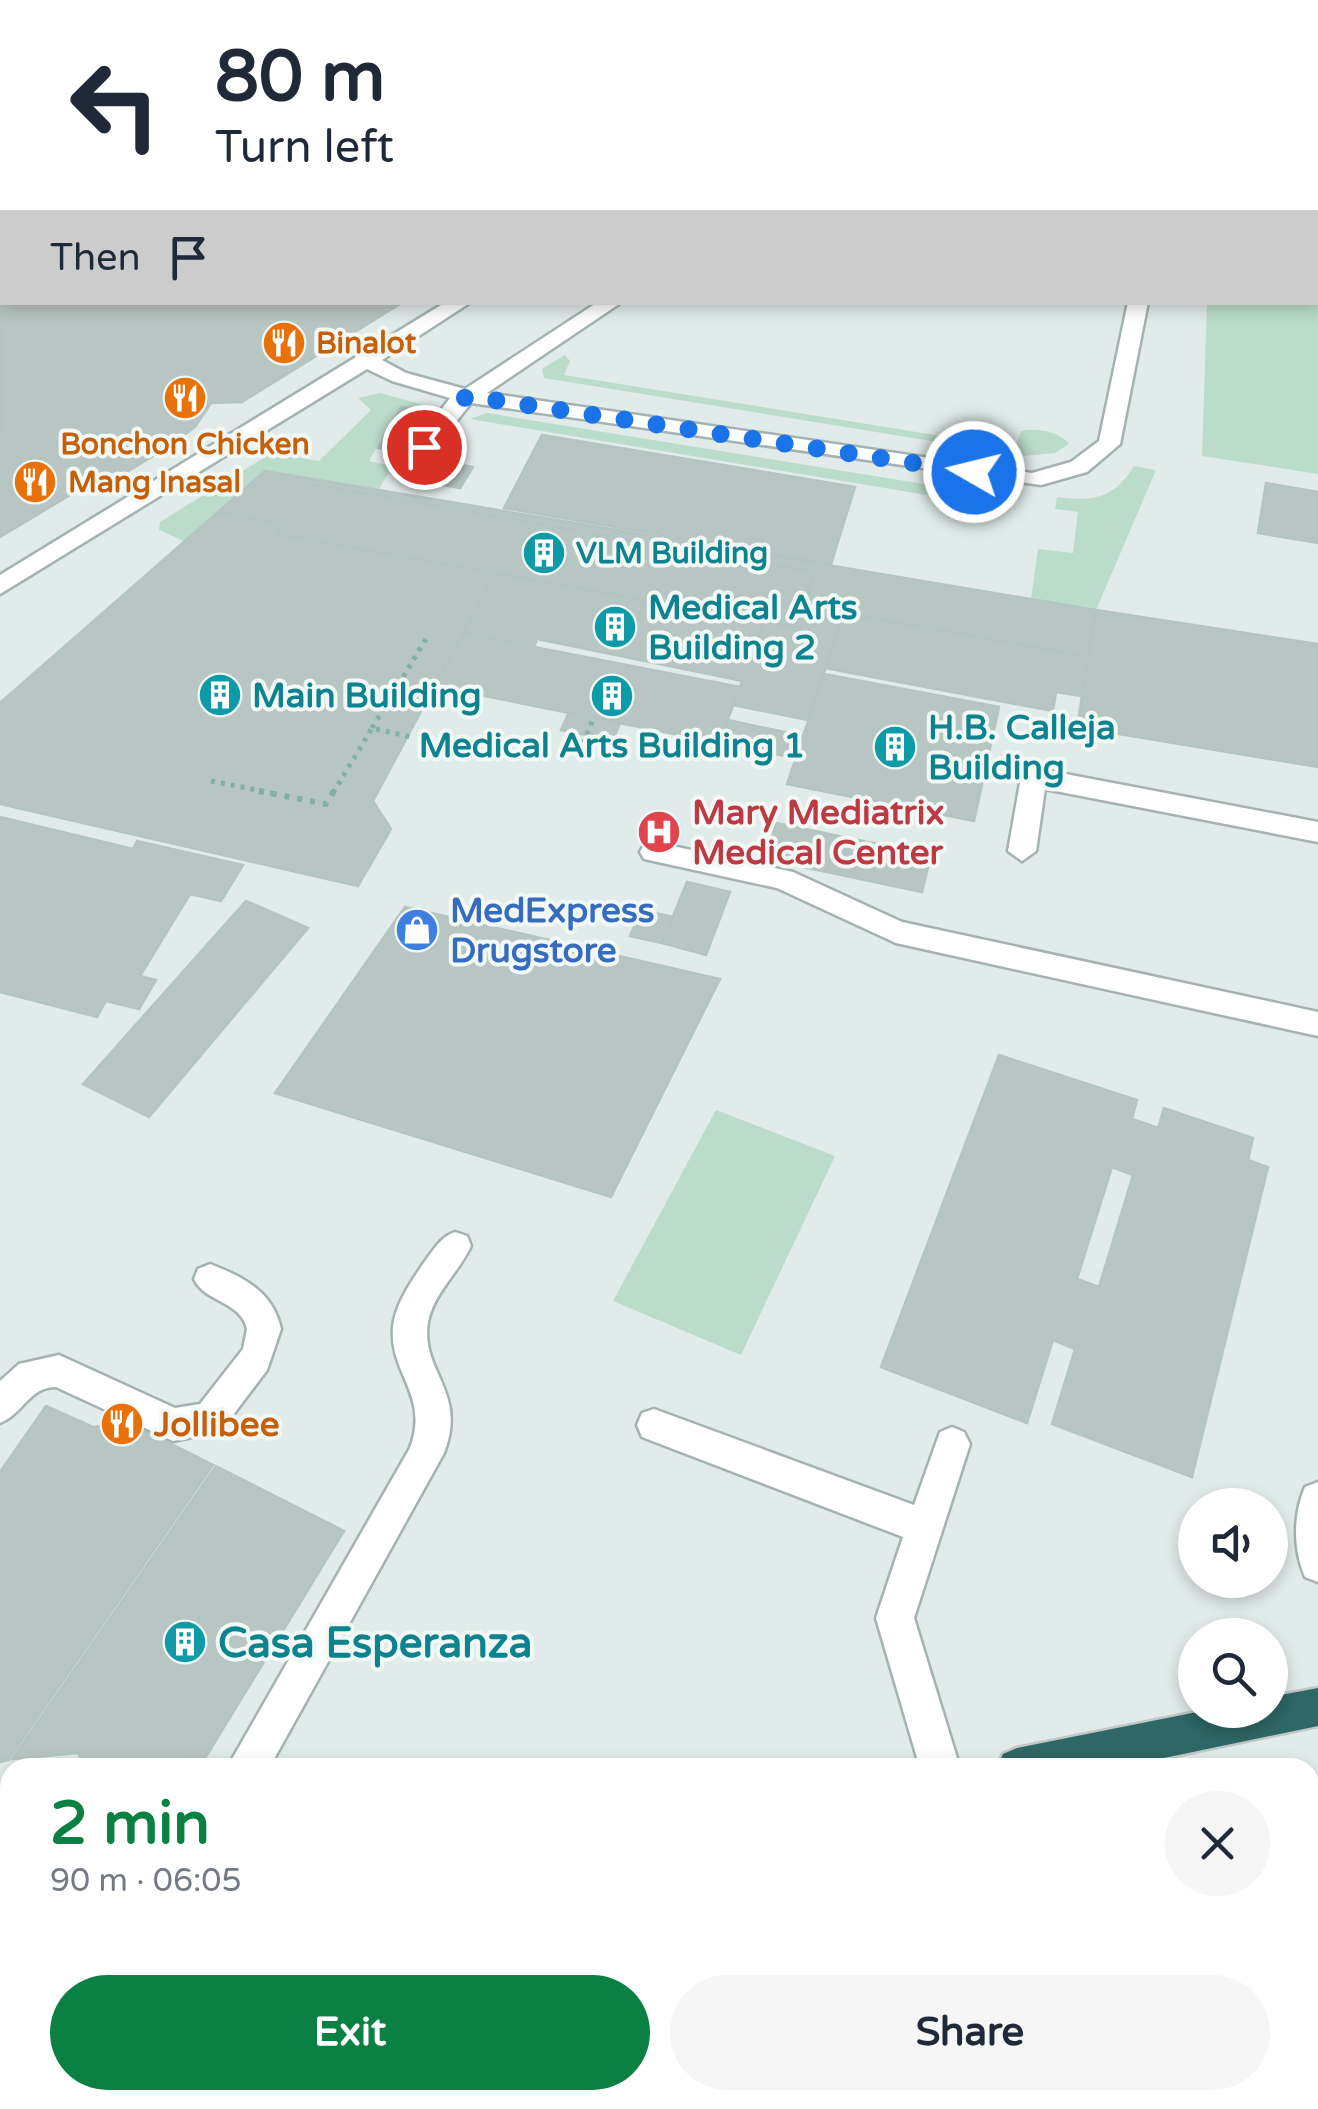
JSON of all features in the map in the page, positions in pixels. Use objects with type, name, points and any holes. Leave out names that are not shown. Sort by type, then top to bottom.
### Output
[{"type":"highway","points":[[1066,1758],[1318,1707]]},
{"type":"lane","points":[[0,586],[455,305]]},
{"type":"lane","points":[[424,447],[444,415],[467,396],[607,305]]},
{"type":"lane","points":[[366,360],[399,377],[467,396],[1011,478],[1043,479],[1088,462],[1109,444],[1137,305]]},
{"type":"lane","points":[[1022,851],[1034,777],[1318,832]]},
{"type":"lane","points":[[654,852],[783,879],[896,932],[1318,1024]]},
{"type":"lane","points":[[253,1758],[420,1466],[434,1433],[435,1408],[412,1350],[410,1327],[413,1312],[454,1246]]},
{"type":"lane","points":[[0,1407],[22,1380],[44,1370],[59,1372],[173,1426],[208,1419],[258,1357],[266,1336],[261,1314],[248,1298],[210,1278]]},
{"type":"lane","points":[[654,1425],[924,1527]]},
{"type":"lane","points":[[937,1758],[894,1618],[952,1444]]},
{"type":"lane","points":[[1318,1499],[1314,1527],[1318,1564]]},
{"type":"path","points":[[211,780],[326,804],[426,639]]},
{"type":"path","points":[[579,753],[594,718]]},
{"type":"path","points":[[372,728],[411,737]]},
{"type":"green space","points":[[1207,305],[1318,305],[1318,474],[1202,456]]},
{"type":"green space","points":[[565,355],[570,361],[564,375],[1015,448],[1021,431],[1027,430],[1054,434],[1069,444],[1055,453],[1024,456],[544,378],[542,369]]},
{"type":"green space","points":[[380,393],[427,406],[424,410],[400,407],[369,461],[393,466],[379,489],[265,470],[184,541],[159,530],[160,522],[272,453],[319,461],[371,410],[358,398]]},
{"type":"green space","points":[[487,413],[979,493],[993,506],[470,419]]},
{"type":"green space","points":[[1134,466],[1156,470],[1096,610],[1031,599],[1038,549],[1073,553],[1078,512],[1055,509],[1057,497],[1082,499],[1102,495],[1119,485]]},
{"type":"green space","points":[[716,1110],[835,1156],[741,1355],[613,1301]]},
{"type":"building","points":[[1,305],[398,305],[242,402],[211,403],[195,427],[171,445],[99,489],[90,483],[0,537]]},
{"type":"building","points":[[401,407],[427,411],[405,452],[378,448]]},
{"type":"building","points":[[542,435],[855,487],[831,564],[504,508]]},
{"type":"building","points":[[410,454],[473,467],[460,488],[396,476]]},
{"type":"building","points":[[265,471],[1096,610],[1088,657],[844,613],[841,622],[799,613],[814,572],[309,484],[283,525],[218,512]]},
{"type":"building","points":[[1266,483],[1318,492],[1318,543],[1258,533]]},
{"type":"building","name":"VLM Building","points":[[309,484],[814,572],[795,627],[277,534]]},
{"type":"building","name":"Main Building","points":[[218,512],[283,525],[277,534],[495,573],[373,801],[391,829],[358,886],[0,804],[0,703]]},
{"type":"building","name":"Medical Arts Building 2","points":[[495,573],[764,622],[743,681],[537,639],[534,647],[464,633]]},
{"type":"building","points":[[1096,610],[1318,644],[1318,767],[1077,727]]},
{"type":"building","points":[[799,613],[841,622],[808,720],[733,705],[764,622],[795,627]]},
{"type":"building","points":[[844,613],[1088,657],[1082,696],[1056,692],[1053,711],[825,668]]},
{"type":"building","name":"Medical Arts Building 1","points":[[464,633],[740,687],[719,743],[435,686]]},
{"type":"building","name":"H.B. Calleja Building","points":[[824,674],[999,707],[974,821],[787,784]]},
{"type":"building","points":[[569,712],[620,723],[613,740],[561,730]]},
{"type":"building","points":[[728,720],[803,736],[796,758],[719,743]]},
{"type":"building","points":[[0,817],[133,849],[137,841],[243,865],[221,901],[190,894],[140,976],[156,980],[139,1009],[106,1001],[97,1017],[0,992]]},
{"type":"building","points":[[776,823],[931,855],[922,892],[765,859]]},
{"type":"building","points":[[687,882],[730,892],[706,955],[662,943]]},
{"type":"building","points":[[246,901],[308,928],[149,1117],[83,1084]]},
{"type":"building","points":[[405,907],[720,979],[611,1197],[275,1093]]},
{"type":"building","points":[[641,910],[673,917],[662,943],[630,936]]},
{"type":"building","points":[[999,1055],[1137,1100],[1132,1119],[1158,1128],[1164,1108],[1253,1138],[1248,1160],[1268,1167],[1192,1477],[1052,1424],[1075,1349],[1053,1340],[1027,1423],[881,1367]],"holes":[[[1112,1167],[1133,1175],[1099,1287],[1077,1279]]]},
{"type":"building","points":[[46,1406],[93,1427],[130,1423],[213,1465],[9,1758],[0,1758],[0,1472]]},
{"type":"building","name":"Casa Esperanza","points":[[216,1466],[344,1531],[205,1758],[81,1758],[78,1753],[13,1758]]},
{"type":"place","name":"Binalot","points":[[284,343]]},
{"type":"place","name":"Bonchon Chicken","points":[[185,398]]},
{"type":"place","name":"Mang Inasal","points":[[35,482]]},
{"type":"place","name":"VLM Building","points":[[544,553]]},
{"type":"place","name":"Medical Arts Building 2","points":[[615,627]]},
{"type":"place","name":"Main Building","points":[[220,695]]},
{"type":"place","name":"Medical Arts Building 1","points":[[612,696]]},
{"type":"place","name":"H.B. Calleja Building","points":[[895,747]]},
{"type":"place","name":"Mary Mediatrix Medical Center","points":[[659,832]]},
{"type":"place","name":"MedExpress Drugstore","points":[[417,930]]},
{"type":"place","name":"Jollibee","points":[[122,1424]]},
{"type":"place","name":"Casa Esperanza","points":[[185,1642]]},
{"type":"route","points":[[424,447],[444,415],[467,396],[974,472]]}]
